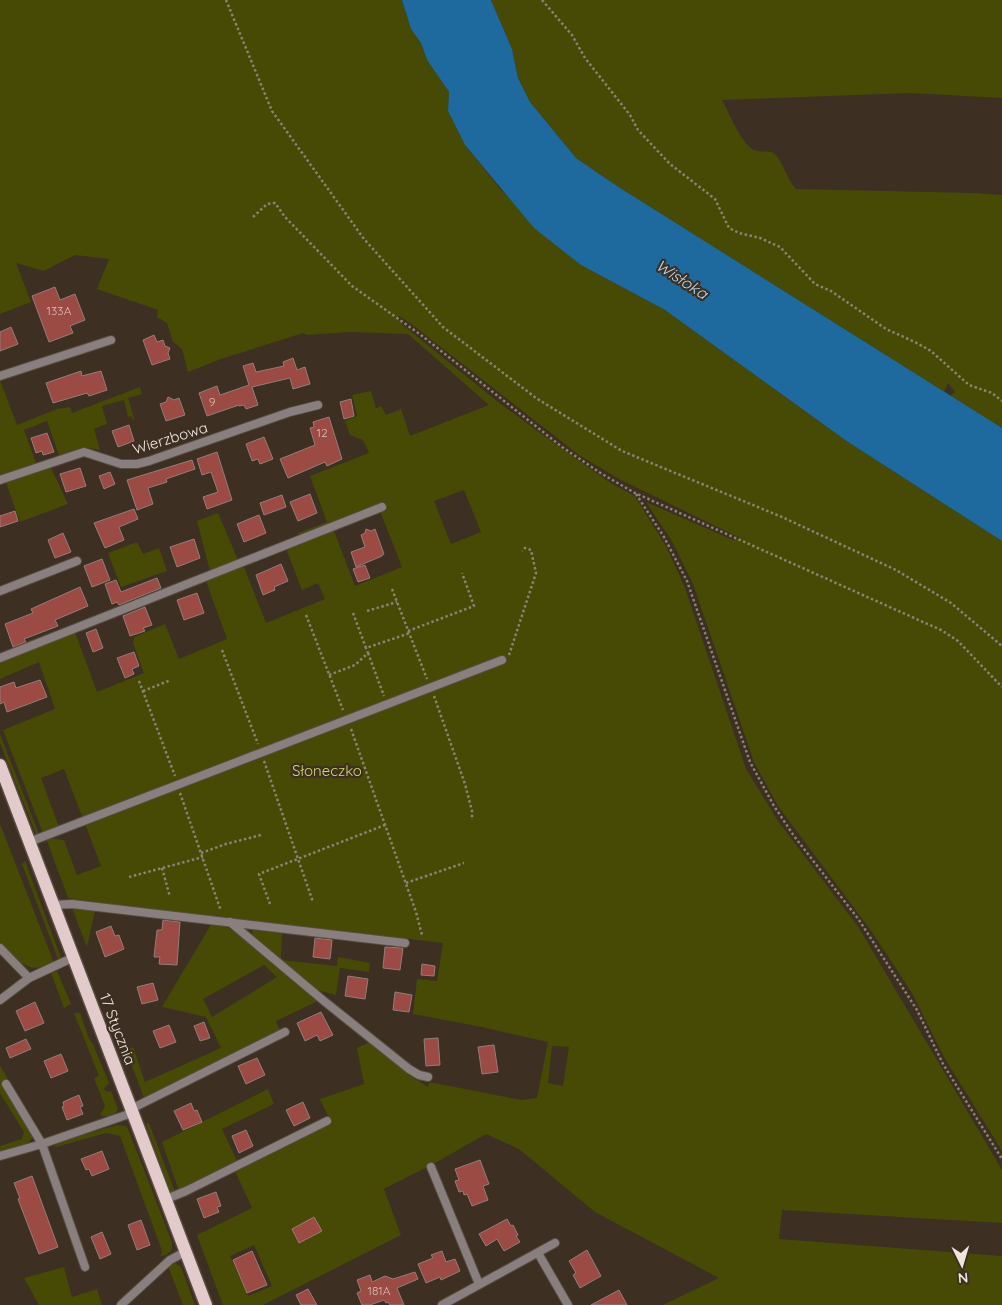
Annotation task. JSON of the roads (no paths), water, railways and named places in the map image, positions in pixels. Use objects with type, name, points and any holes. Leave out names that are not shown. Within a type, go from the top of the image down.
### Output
[{"type":"main road","name":"17 Stycznia","points":[[0,765],[164,1200],[206,1305]]},
{"type":"lane","points":[[0,376],[110,340]]},
{"type":"lane","name":"Wierzbowa","points":[[0,480],[84,452],[121,464],[143,462],[184,450],[290,412],[318,405]]},
{"type":"lane","points":[[0,658],[382,507]]},
{"type":"lane","points":[[0,591],[77,561]]},
{"type":"lane","points":[[29,842],[502,660]]},
{"type":"lane","points":[[53,905],[72,904],[404,943]]},
{"type":"lane","points":[[230,922],[409,1069],[428,1077]]},
{"type":"lane","points":[[0,948],[29,978]]},
{"type":"lane","points":[[0,1000],[29,978],[72,958]]},
{"type":"lane","points":[[0,1156],[42,1144],[131,1111],[285,1032]]},
{"type":"lane","points":[[6,1084],[42,1144],[85,1267]]},
{"type":"lane","points":[[164,1200],[327,1121]]},
{"type":"lane","points":[[431,1167],[479,1284]]},
{"type":"lane","points":[[442,1305],[555,1243]]},
{"type":"lane","points":[[120,1305],[170,1260],[185,1252]]},
{"type":"lane","points":[[538,1252],[568,1305]]},
{"type":"water","name":"Wisłoka","points":[[402,0],[491,0],[512,49],[518,78],[530,102],[576,158],[617,186],[1002,428],[1002,541],[848,442],[665,310],[581,265],[534,228],[465,145],[448,111],[449,92],[427,60],[421,43],[411,29]]},
{"type":"park label","name":"Słoneczko","points":[[327,770]]}]
